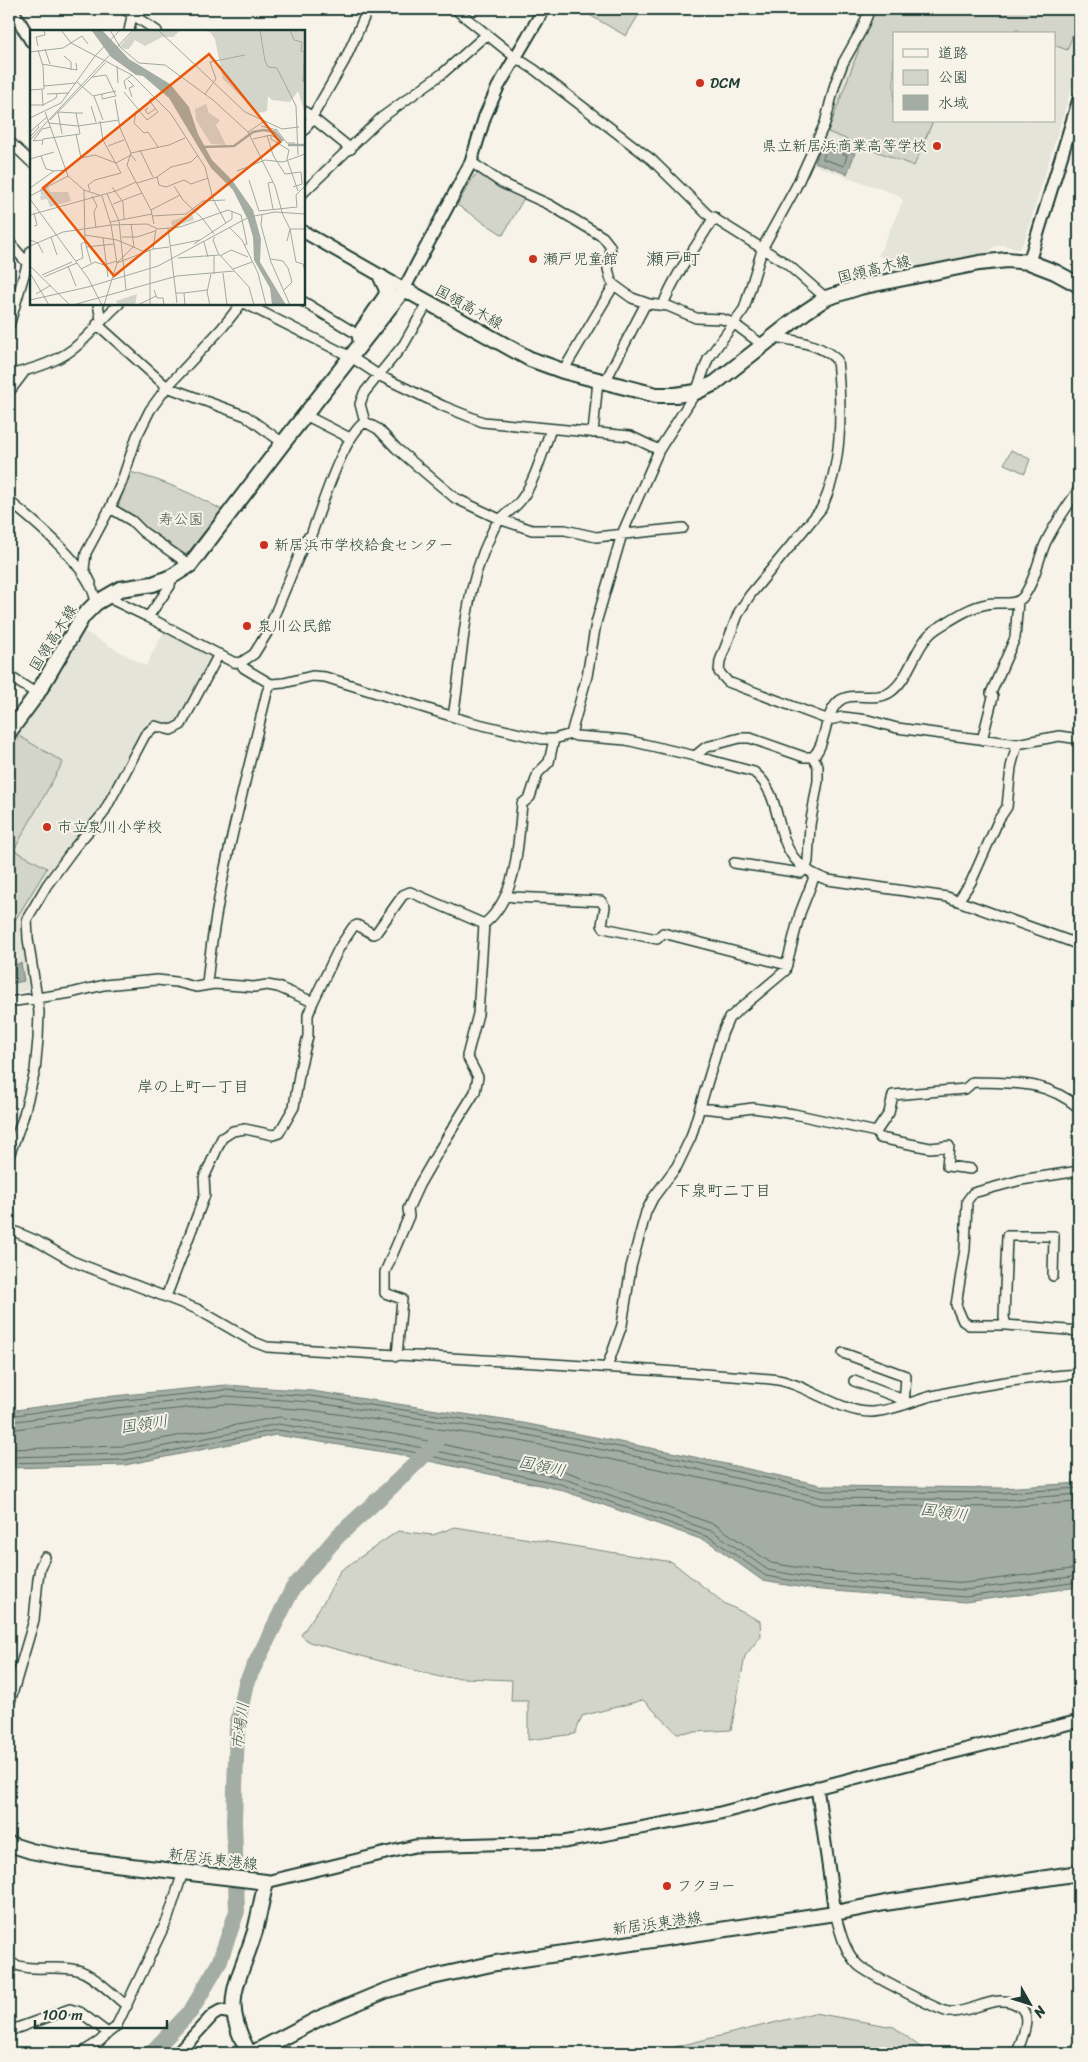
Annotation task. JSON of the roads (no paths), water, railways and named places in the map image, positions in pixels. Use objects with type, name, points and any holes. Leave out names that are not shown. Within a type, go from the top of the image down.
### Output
[{"type":"main road","name":"国領高木線","points":[[9,732],[37,694],[84,616],[96,603],[120,589],[153,584],[171,577],[190,565],[356,347],[404,289],[530,359],[563,371],[656,395],[675,395],[696,392],[715,383],[826,298],[860,287],[979,263],[1007,260],[1029,262],[1055,272],[1079,285]]},
{"type":"main road","points":[[356,347],[386,296],[388,290],[381,276]]},
{"type":"main road","name":"新居浜東港線","points":[[9,1844],[73,1858],[261,1881],[255,1932],[235,1987],[233,2013],[239,2034],[251,2053],[320,2018],[385,1991],[428,1978],[496,1963],[835,1913],[885,1903],[1079,1873]]},
{"type":"street","points":[[12,9],[30,39]]},
{"type":"street","points":[[124,9],[133,11],[156,30]]},
{"type":"street","points":[[305,129],[345,60],[368,9]]},
{"type":"street","points":[[455,9],[515,57],[535,70],[652,160],[684,193],[714,217],[787,264],[826,298]]},
{"type":"street","points":[[305,233],[404,289],[472,162],[484,116],[498,87],[544,9]]},
{"type":"street","points":[[571,734],[587,676],[596,623],[622,534],[659,450],[696,392],[708,359],[744,309],[763,248],[796,187],[825,123],[835,84],[843,63],[870,9]]},
{"type":"street","points":[[129,30],[133,11]]},
{"type":"street","points":[[305,191],[382,118],[443,74],[487,34]]},
{"type":"street","points":[[1029,262],[1079,99]]},
{"type":"street","points":[[305,112],[351,149]]},
{"type":"street","points":[[9,141],[30,161]]},
{"type":"street","points":[[472,162],[502,183],[550,204],[603,236],[610,246],[611,254],[608,269],[614,285],[632,298],[646,303],[663,305],[696,318],[722,319],[733,323],[764,346]]},
{"type":"street","points":[[663,305],[675,279],[691,257],[714,217]]},
{"type":"street","points":[[9,242],[28,263]]},
{"type":"street","points":[[9,326],[30,254]]},
{"type":"street","points":[[563,371],[614,285]]},
{"type":"street","points":[[428,302],[404,344],[380,376],[364,393],[360,404],[365,422],[378,429],[396,448],[455,498],[499,519],[532,530],[565,530],[596,537],[683,528]]},
{"type":"street","points":[[305,303],[356,347],[380,376],[443,406],[483,422],[630,436],[659,450]]},
{"type":"street","points":[[593,433],[602,381],[646,303]]},
{"type":"street","points":[[98,305],[99,322],[167,387],[246,416],[283,443]]},
{"type":"street","points":[[9,375],[59,358],[80,344],[99,322],[118,305]]},
{"type":"street","points":[[90,584],[84,569],[86,553],[121,484],[137,436],[150,410],[167,387],[222,328],[240,305]]},
{"type":"street","points":[[249,305],[356,347]]},
{"type":"street","points":[[775,337],[814,346],[828,352],[837,360],[840,440],[828,495],[821,510],[750,595],[739,612],[720,661],[719,672],[728,682],[829,720],[843,717],[868,720],[896,728],[1017,744],[1059,736],[1079,739]]},
{"type":"street","points":[[9,392],[25,371]]},
{"type":"street","points":[[305,414],[350,438]]},
{"type":"street","points":[[109,594],[114,601],[233,662],[240,663],[254,654],[267,633],[306,540],[311,536],[332,478],[350,438],[357,427],[365,422]]},
{"type":"street","points":[[453,716],[459,683],[467,613],[480,566],[493,529],[499,519],[521,500],[538,467],[551,429]]},
{"type":"street","points":[[696,756],[706,747],[740,738],[750,738],[804,757],[813,757],[819,751],[829,720],[837,703],[847,697],[877,697],[889,692],[904,676],[923,642],[934,631],[960,615],[986,604],[1018,601],[1024,596],[1054,525],[1079,489]]},
{"type":"street","points":[[9,501],[40,526],[90,584],[95,592],[96,603]]},
{"type":"street","points":[[110,508],[132,521],[143,532],[190,565]]},
{"type":"street","points":[[148,617],[170,586],[171,577]]},
{"type":"street","points":[[982,740],[993,697],[991,693],[1015,638],[1018,601]]},
{"type":"street","points":[[9,1156],[23,1118],[35,1071],[39,1012],[28,939],[27,919],[75,847],[103,814],[145,735],[155,726],[171,730],[181,725],[219,654]]},
{"type":"street","points":[[240,663],[244,668],[271,684],[284,683],[312,676],[325,676],[453,716],[542,739],[554,739],[571,734],[626,740],[754,772],[761,778],[770,795],[787,847],[795,860],[815,875],[828,880],[947,896],[1079,946]]},
{"type":"street","points":[[9,676],[37,694]]},
{"type":"street","points":[[207,984],[211,940],[232,835],[267,692],[271,684]]},
{"type":"street","points":[[484,924],[493,918],[506,895],[516,861],[522,804],[530,797],[538,773],[549,762],[554,739]]},
{"type":"street","points":[[958,901],[971,882],[999,819],[1007,807],[1011,767],[1017,744]]},
{"type":"street","points":[[734,863],[801,873],[806,868],[810,825],[818,781],[818,766],[813,757]]},
{"type":"street","points":[[607,1367],[622,1325],[631,1267],[646,1212],[653,1198],[677,1166],[691,1138],[722,1034],[729,1018],[781,976],[786,965],[800,913],[815,875]]},
{"type":"street","points":[[166,1297],[205,1195],[204,1178],[222,1138],[233,1130],[245,1129],[273,1135],[279,1133],[294,1107],[308,1036],[308,1015],[339,948],[353,927],[357,926],[373,934],[403,895],[410,892],[484,924]]},
{"type":"street","points":[[506,895],[514,898],[601,901],[605,907],[602,926],[604,928],[657,939],[663,933],[786,965]]},
{"type":"street","points":[[396,1356],[402,1299],[385,1293],[385,1272],[409,1216],[408,1209],[419,1185],[475,1092],[478,1077],[467,1056],[478,1014],[484,924]]},
{"type":"street","points":[[9,1002],[71,993],[132,981],[166,981],[196,987],[207,984],[254,987],[267,985],[278,987],[313,1002]]},
{"type":"street","points":[[876,1132],[889,1113],[893,1095],[965,1089],[973,1082],[1026,1083],[1062,1096],[1079,1108]]},
{"type":"street","points":[[700,1108],[730,1112],[753,1108],[794,1114],[876,1132],[880,1138],[930,1148],[949,1146],[947,1166],[971,1169]]},
{"type":"street","points":[[1079,1171],[1012,1182],[973,1193],[967,1200],[965,1249],[956,1305],[963,1321],[969,1324],[1079,1331]]},
{"type":"street","points":[[9,1229],[37,1241],[72,1262],[197,1309],[254,1342],[267,1347],[607,1367],[775,1380],[803,1388],[861,1411],[885,1411],[904,1402],[931,1396],[1024,1380],[1079,1374]]},
{"type":"street","points":[[1006,1325],[1004,1317],[1007,1236],[1054,1236],[1053,1276]]},
{"type":"street","points":[[843,1353],[906,1376],[904,1402]]},
{"type":"street","points":[[854,1381],[904,1402]]},
{"type":"street","points":[[9,1705],[34,1620],[38,1579],[45,1557]]},
{"type":"street","points":[[261,1881],[415,1846],[564,1842],[716,1814],[1079,1721]]},
{"type":"street","points":[[817,1787],[835,1913],[843,1943],[858,1966],[935,2008],[950,2012],[1004,2000],[1020,2007],[1026,2018],[1023,2036],[1017,2053]]},
{"type":"street","points":[[81,2053],[100,2041],[116,2027],[168,1918],[186,1873]]},
{"type":"street","points":[[9,1962],[27,1968],[77,1970],[86,1974],[127,2006]]},
{"type":"street","points":[[9,2031],[70,2009],[80,2012],[108,2034]]},
{"type":"street","points":[[178,2053],[213,2015],[220,2011],[233,2013]]},
{"type":"water","points":[[823,140],[855,153],[847,174],[815,162]]},
{"type":"water","points":[[21,963],[24,981],[9,984],[9,966]]},
{"type":"water","name":"国領川","points":[[226,1385],[312,1391],[523,1423],[676,1453],[825,1486],[1003,1488],[1079,1483],[1079,1587],[965,1602],[810,1589],[763,1581],[709,1542],[558,1489],[397,1454],[276,1435],[125,1465],[9,1468],[9,1411],[114,1396]]},
{"type":"waterway","name":"市場川","points":[[151,2053],[191,2011],[219,1963],[237,1911],[234,1821],[237,1727],[246,1683],[293,1588],[338,1536],[436,1444]]},
{"type":"place","name":"DCM","points":[[700,83]]},
{"type":"place","name":"県立新居浜商業高等学校","points":[[937,146]]},
{"type":"place","name":"瀬戸児童館","points":[[533,259]]},
{"type":"place","name":"新居浜市学校給食センター","points":[[264,545]]},
{"type":"place","name":"泉川公民館","points":[[247,626]]},
{"type":"place","name":"市立泉川小学校","points":[[47,827]]},
{"type":"place","name":"フクヨー","points":[[667,1886]]},
{"type":"district","name":"瀬戸町","points":[[673,259]]},
{"type":"district","name":"岸の上町一丁目","points":[[193,1086]]},
{"type":"district","name":"下泉町二丁目","points":[[723,1190]]},
{"type":"park label","name":"寿公園","points":[[181,519]]}]
